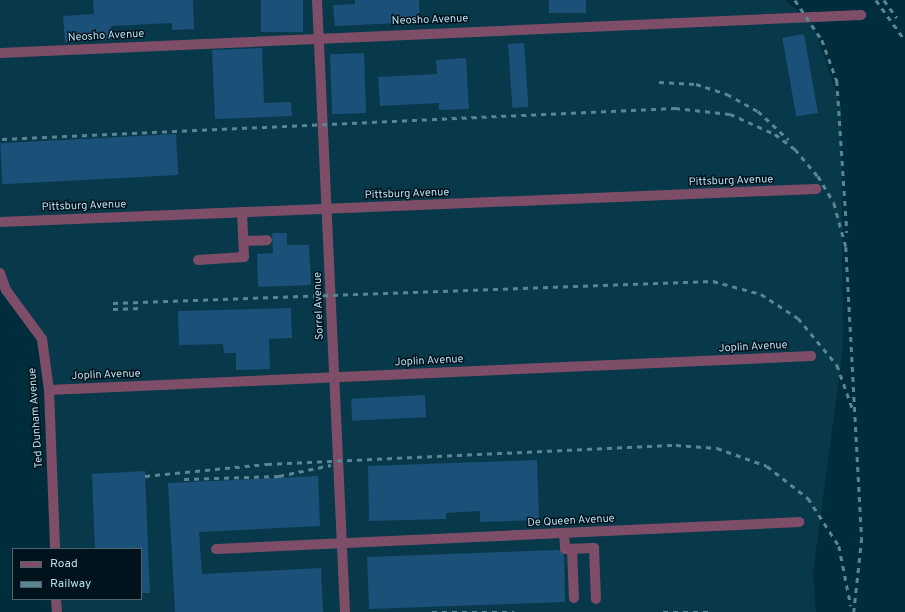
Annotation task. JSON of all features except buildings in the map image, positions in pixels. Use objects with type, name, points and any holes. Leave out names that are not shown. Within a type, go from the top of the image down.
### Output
[{"type":"street","name":"Sorrel Avenue","points":[[317,0],[328,209],[333,377],[343,544],[345,612]]},
{"type":"street","name":"Neosho Avenue","points":[[0,53],[319,37],[861,15]]},
{"type":"street","name":"Pittsburg Avenue","points":[[0,222],[816,189]]},
{"type":"street","points":[[198,260],[244,257],[242,212]]},
{"type":"street","points":[[244,240],[266,240]]},
{"type":"street","name":"Ted Dunham Avenue","points":[[0,274],[6,290],[42,339],[49,390],[54,548]]},
{"type":"street","name":"Joplin Avenue","points":[[49,390],[811,356]]},
{"type":"street","name":"De Queen Avenue","points":[[216,549],[799,522]]},
{"type":"street","points":[[564,533],[565,549],[594,548],[596,599]]},
{"type":"street","points":[[572,549],[574,598]]},
{"type":"street","points":[[56,600],[57,612]]},
{"type":"shaded area","points":[[0,0],[785,0],[813,24],[841,106],[843,349],[813,572],[816,612],[57,612],[56,600],[142,600],[142,548],[55,548],[42,339],[0,273]]},
{"type":"railway","points":[[795,0],[822,40],[837,81],[847,233]]},
{"type":"railway","points":[[876,0],[905,40]]},
{"type":"railway","points":[[884,0],[897,18]]},
{"type":"railway","points":[[659,82],[696,84],[727,94],[758,111],[789,140]]},
{"type":"railway","points":[[2,139],[675,108],[730,114],[775,134],[795,149],[818,176],[834,203],[846,247],[862,538],[854,612]]},
{"type":"railway","points":[[113,303],[713,281],[761,294],[798,318],[837,365],[853,410]]},
{"type":"railway","points":[[113,309],[141,308]]},
{"type":"railway","points":[[145,476],[267,464],[676,445],[717,448],[767,466],[808,498],[839,546],[851,606]]},
{"type":"railway","points":[[184,479],[279,476],[331,465]]},
{"type":"railway","points":[[432,612],[514,612]]},
{"type":"railway","points":[[663,612],[709,612]]}]
